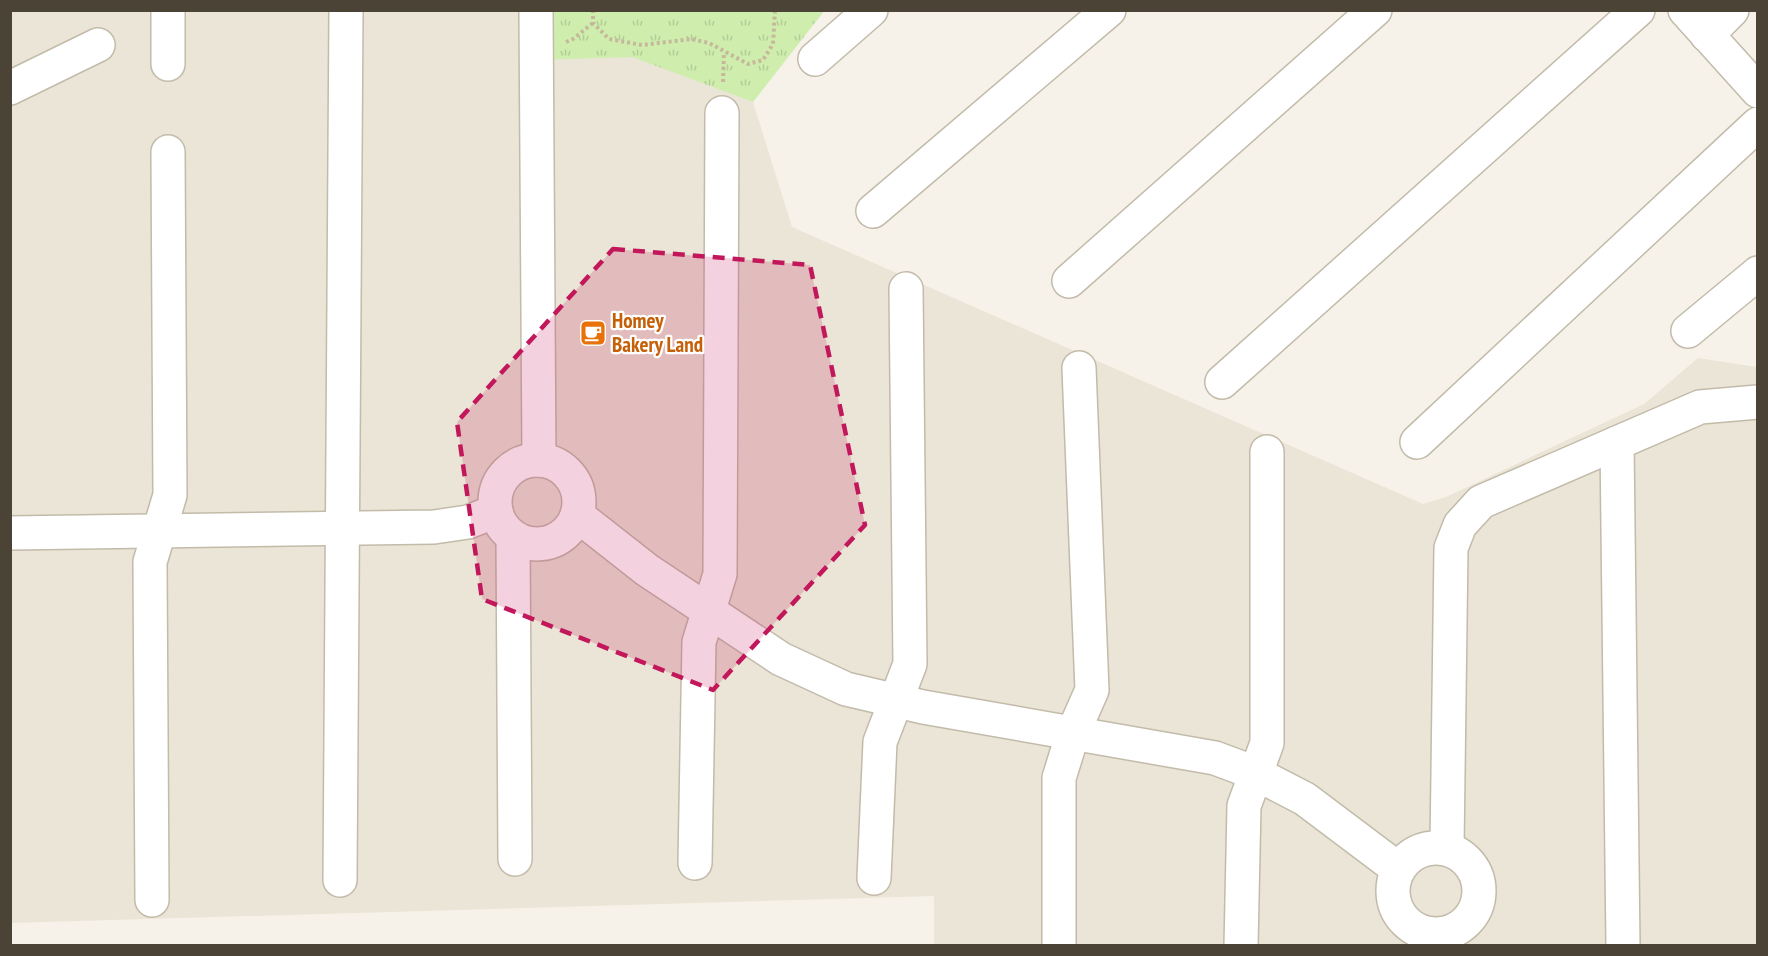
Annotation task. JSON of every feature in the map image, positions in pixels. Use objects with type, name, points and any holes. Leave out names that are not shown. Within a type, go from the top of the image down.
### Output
[{"type":"street","points":[[168,10],[168,64]]},
{"type":"street","points":[[340,880],[346,10]]},
{"type":"street","points":[[536,10],[539,460]]},
{"type":"street","points":[[815,58],[871,10]]},
{"type":"street","points":[[873,211],[1109,10]]},
{"type":"street","points":[[1069,281],[1375,10]]},
{"type":"street","points":[[1222,382],[1638,10]]},
{"type":"street","points":[[1685,10],[1758,91]]},
{"type":"street","points":[[1707,35],[1732,10]]},
{"type":"street","points":[[10,88],[98,45]]},
{"type":"street","points":[[695,863],[699,642],[720,574],[722,112]]},
{"type":"street","points":[[1417,442],[1758,124]]},
{"type":"street","points":[[152,900],[150,562],[170,495],[168,152]]},
{"type":"street","points":[[1688,331],[1758,273]]},
{"type":"street","points":[[874,878],[880,742],[910,664],[906,289]]},
{"type":"street","points":[[1059,945],[1059,778],[1073,734],[1092,690],[1079,368]]},
{"type":"street","points":[[1447,848],[1451,548],[1460,525],[1481,502],[1700,408],[1758,402]]},
{"type":"street","points":[[1617,443],[1623,945]]},
{"type":"street","points":[[1241,945],[1244,806],[1268,743],[1267,452]]},
{"type":"street","points":[[10,533],[434,527],[468,522],[505,524],[521,542],[535,545],[548,543],[566,533],[577,515],[579,502],[577,488],[560,466],[539,460],[519,464],[507,472],[499,484],[495,497],[505,524],[515,859]]},
{"type":"street","points":[[577,515],[647,570],[781,659],[846,689],[1073,734],[1215,758],[1255,773],[1305,799],[1398,869]]},
{"type":"street","points":[[1432,847],[1447,848],[1460,855],[1471,865],[1478,878],[1479,893],[1476,907],[1468,920],[1443,940],[1416,930],[1404,922],[1396,910],[1392,896],[1393,883],[1398,869],[1407,858],[1419,850],[1432,847]]},
{"type":"path","points":[[593,10],[592,23],[609,39],[642,45],[691,39],[710,43],[748,64],[763,60],[773,44],[776,10]]},
{"type":"highlighted area","points":[[613,249],[810,265],[865,525],[713,690],[482,599],[457,422]]},
{"type":"shaded area","points":[[10,11],[824,11],[753,102],[792,227],[1423,504],[1446,497],[1644,404],[1698,358],[1757,367],[1757,945],[934,945],[934,896],[11,923]]},
{"type":"green space","points":[[536,11],[824,11],[753,102],[632,57],[537,60]]},
{"type":"place","name":"Homey Bakery Land","points":[[593,333]]}]
